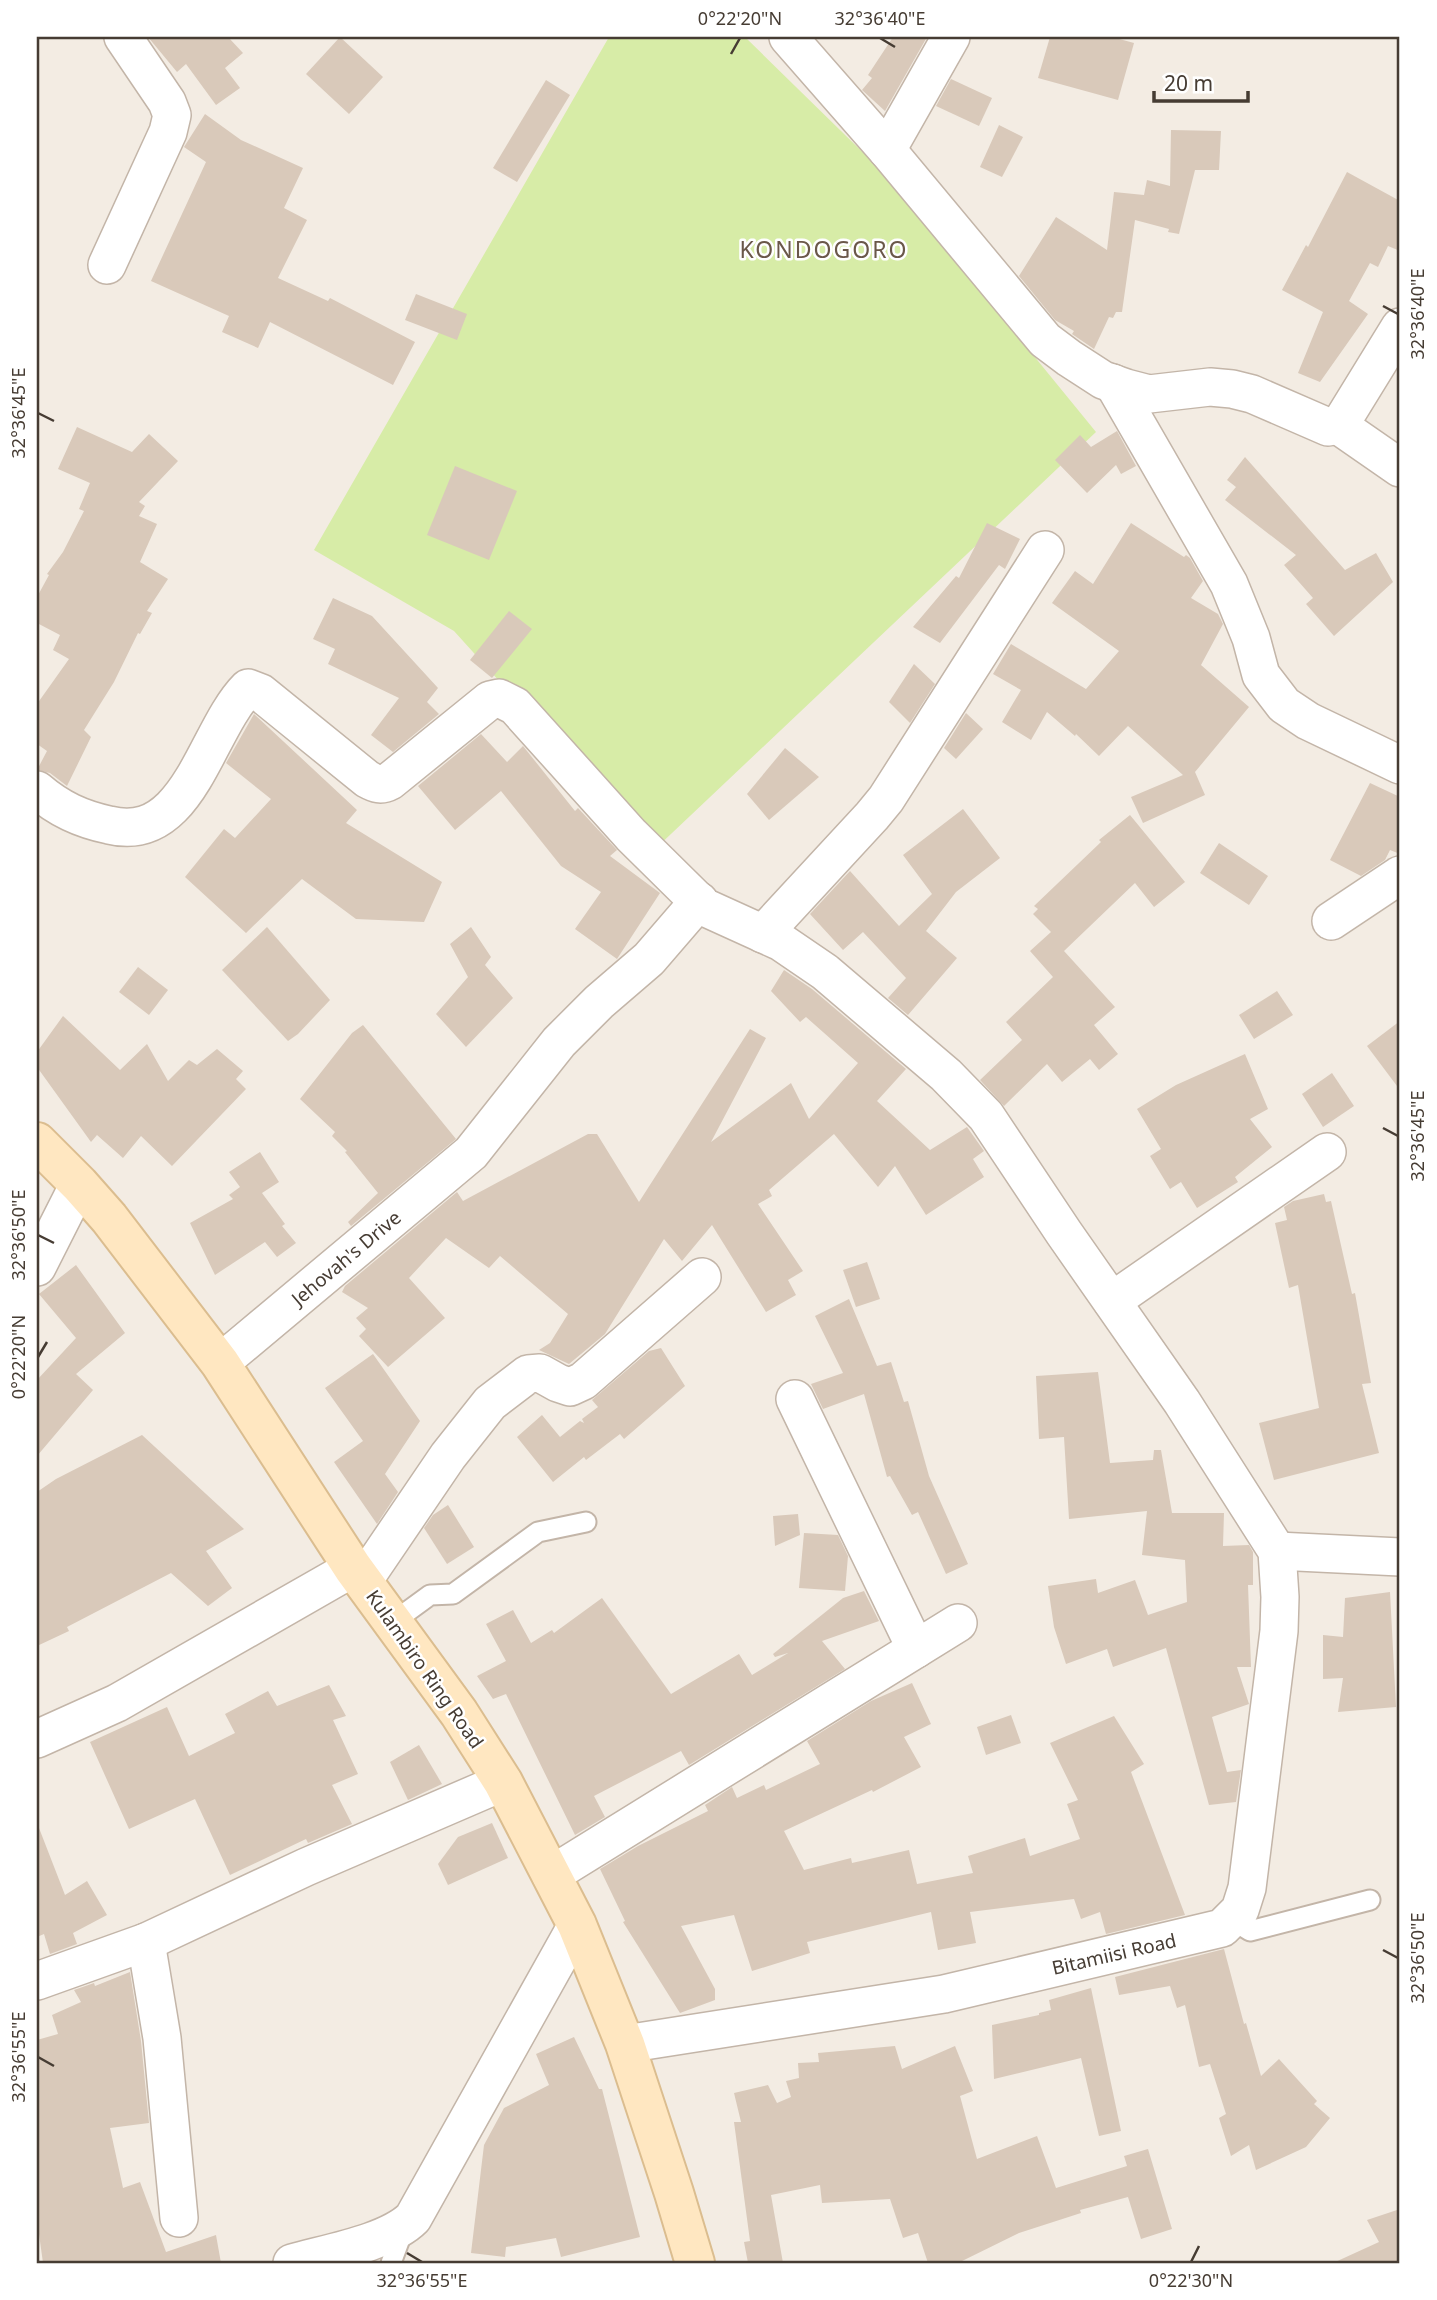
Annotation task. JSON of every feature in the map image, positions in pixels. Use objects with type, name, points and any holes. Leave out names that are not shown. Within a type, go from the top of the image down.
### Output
[{"type":"street","points":[[107,265],[168,132],[172,115],[167,102],[123,37]]},
{"type":"street","points":[[788,37],[887,150],[1045,340],[1080,365],[1113,383],[1149,394],[1210,387],[1252,394],[1328,427],[1338,425],[1400,468]]},
{"type":"street","points":[[887,150],[951,37]]},
{"type":"street","points":[[1338,425],[1400,327]]},
{"type":"street","points":[[1113,383],[1229,584],[1251,638],[1261,675],[1284,705],[1308,721],[1400,765]]},
{"type":"street","points":[[763,934],[886,799],[1045,550]]},
{"type":"street","points":[[37,790],[66,811],[87,820],[122,829],[146,826],[170,810],[202,763],[236,699],[247,688],[261,693],[367,779],[376,784],[385,784],[490,700],[499,698],[515,706],[528,719],[631,835],[711,912],[781,942],[825,972],[946,1075],[986,1116],[1182,1402],[1277,1551],[1279,1631],[1249,1874],[1240,1910],[1232,1920]]},
{"type":"street","points":[[1332,921],[1400,876]]},
{"type":"street","name":"Jehovah's Drive","points":[[220,1363],[471,1153],[559,1042],[599,1002],[649,959],[699,901]]},
{"type":"street","name":"Kulambiro Ring Road","points":[[37,1142],[109,1218],[220,1363],[358,1575],[459,1713],[503,1782],[577,1925],[625,2043],[695,2263]]},
{"type":"street","points":[[1112,1301],[1327,1152]]},
{"type":"street","points":[[37,1267],[79,1184]]},
{"type":"street","points":[[37,1739],[117,1703],[358,1575],[490,1403],[528,1374],[540,1373],[570,1387],[583,1381],[702,1277]]},
{"type":"street","points":[[794,1399],[916,1649]]},
{"type":"street","points":[[1277,1551],[1400,1557]]},
{"type":"street","points":[[551,1875],[958,1623]]},
{"type":"street","points":[[37,1981],[146,1942],[306,1867],[503,1782]]},
{"type":"street","name":"Bitamiisi Road","points":[[625,2043],[944,1994],[1222,1928],[1232,1920]]},
{"type":"street","points":[[292,2263],[386,2236],[404,2227],[425,2200],[577,1925]]},
{"type":"street","points":[[146,1942],[162,2038],[179,2218]]},
{"type":"lane","points":[[393,1622],[430,1595],[453,1594],[538,1532],[586,1522]]},
{"type":"lane","points":[[1232,1920],[1250,1931],[1370,1900]]},
{"type":"lane","points":[[391,2263],[404,2227]]},
{"type":"green space","points":[[609,37],[745,37],[886,175],[1096,432],[653,851],[454,631],[314,550]]},
{"type":"building","points":[[148,37],[228,37],[243,53],[225,68],[240,88],[216,105],[186,64],[177,72]]},
{"type":"building","points":[[340,37],[383,77],[349,114],[306,74]]},
{"type":"building","points":[[893,37],[927,37],[885,111],[862,90],[872,78],[868,75]]},
{"type":"building","points":[[1050,37],[1112,37],[1134,43],[1118,100],[1038,78]]},
{"type":"building","points":[[951,79],[992,98],[979,126],[936,106]]},
{"type":"building","points":[[546,80],[570,95],[517,182],[493,168]]},
{"type":"building","points":[[205,114],[241,140],[303,168],[284,208],[307,220],[278,278],[328,301],[330,298],[415,342],[393,385],[270,322],[258,348],[222,332],[229,316],[151,281],[206,162],[184,147]]},
{"type":"building","points":[[999,125],[1023,137],[1002,177],[980,167]]},
{"type":"building","points":[[1171,130],[1221,131],[1219,170],[1195,170],[1179,234],[1135,220],[1122,312],[1116,312],[1113,318],[1109,317],[1094,349],[1072,334],[1074,331],[1055,320],[1019,276],[1056,217],[1107,250],[1114,192],[1144,195],[1147,180],[1170,186]]},
{"type":"building","points":[[1347,172],[1400,201],[1400,251],[1388,246],[1378,267],[1370,263],[1349,301],[1368,314],[1320,382],[1298,373],[1323,312],[1282,290]]},
{"type":"building","points":[[416,294],[467,314],[457,340],[405,320]]},
{"type":"building","points":[[77,427],[132,452],[149,434],[178,461],[139,502],[145,506],[139,516],[157,524],[140,562],[168,579],[147,611],[152,613],[140,634],[138,633],[114,682],[84,730],[91,737],[67,786],[50,773],[37,770],[47,751],[37,744],[37,704],[69,659],[53,650],[60,635],[37,623],[37,597],[49,575],[47,574],[63,552],[84,511],[79,509],[90,483],[58,469]]},
{"type":"building","points":[[1117,431],[1136,466],[1121,474],[1116,465],[1087,493],[1055,460],[1080,435],[1091,447]]},
{"type":"building","points":[[1245,457],[1345,570],[1376,553],[1393,582],[1334,636],[1306,604],[1313,598],[1284,565],[1296,555],[1225,500],[1236,487],[1227,480]]},
{"type":"building","points":[[455,466],[517,491],[489,560],[427,535]]},
{"type":"building","points":[[987,523],[1020,539],[1005,569],[999,565],[940,643],[913,627],[956,576],[959,578]]},
{"type":"building","points":[[1131,523],[1184,557],[1186,555],[1190,558],[1203,581],[1191,598],[1218,614],[1223,624],[1201,665],[1249,707],[1195,772],[1205,795],[1143,823],[1131,797],[1183,775],[1128,726],[1099,756],[1047,712],[1031,740],[1002,722],[1021,690],[993,674],[1011,644],[1086,689],[1119,651],[1052,603],[1075,571],[1093,584]]},
{"type":"building","points":[[333,598],[372,616],[438,688],[427,702],[439,714],[393,752],[371,735],[399,698],[328,664],[335,649],[313,639]]},
{"type":"building","points":[[509,611],[532,629],[492,678],[470,660]]},
{"type":"building","points":[[914,664],[935,684],[910,723],[889,702]]},
{"type":"building","points":[[966,713],[983,729],[956,759],[944,748]]},
{"type":"building","points":[[254,714],[357,810],[346,823],[442,882],[424,922],[356,919],[302,879],[246,933],[185,877],[224,829],[235,838],[271,799],[226,763]]},
{"type":"building","points":[[481,734],[507,762],[523,746],[575,811],[578,808],[617,850],[610,856],[660,893],[617,959],[575,929],[601,892],[561,866],[501,791],[455,830],[418,786]]},
{"type":"building","points":[[785,748],[819,777],[769,820],[747,794]]},
{"type":"building","points":[[1370,783],[1400,797],[1400,854],[1390,850],[1385,860],[1361,876],[1330,860]]},
{"type":"building","points":[[963,809],[1000,858],[956,892],[926,931],[957,958],[908,1015],[888,998],[906,978],[863,932],[843,950],[810,914],[850,871],[899,926],[932,894],[903,855]]},
{"type":"building","points":[[1130,815],[1185,882],[1154,907],[1135,883],[1064,951],[1115,1007],[1094,1025],[1118,1054],[1099,1070],[1090,1059],[1062,1082],[1047,1064],[1004,1106],[980,1080],[1022,1040],[1006,1022],[1053,977],[1030,951],[1051,932],[1033,914],[1038,909],[1034,906],[1101,842],[1099,840]]},
{"type":"building","points":[[1219,843],[1268,876],[1249,905],[1200,873]]},
{"type":"building","points":[[267,927],[330,1000],[288,1041],[222,970]]},
{"type":"building","points":[[471,927],[491,957],[485,965],[513,998],[466,1047],[436,1014],[468,977],[450,944]]},
{"type":"building","points":[[138,967],[168,990],[149,1015],[119,992]]},
{"type":"building","points":[[784,970],[812,989],[906,1069],[877,1101],[930,1150],[967,1127],[984,1151],[973,1159],[984,1177],[926,1215],[895,1166],[878,1187],[834,1134],[769,1190],[772,1196],[758,1204],[803,1271],[788,1280],[796,1295],[766,1312],[712,1225],[682,1261],[664,1239],[605,1334],[569,1364],[539,1350],[550,1343],[568,1314],[500,1256],[489,1268],[446,1238],[409,1278],[445,1318],[388,1367],[359,1336],[366,1329],[356,1318],[368,1308],[342,1292],[345,1286],[457,1192],[463,1201],[588,1134],[597,1134],[639,1202],[750,1029],[766,1038],[711,1142],[791,1083],[809,1119],[858,1063],[806,1017],[800,1022],[771,991]]},
{"type":"building","points":[[1277,991],[1293,1015],[1254,1039],[1239,1015]]},
{"type":"building","points":[[63,1016],[120,1070],[147,1044],[168,1081],[189,1060],[197,1065],[217,1049],[243,1071],[236,1079],[246,1089],[172,1166],[141,1136],[123,1158],[97,1135],[91,1142],[37,1067],[37,1052]]},
{"type":"building","points":[[1400,1021],[1400,1090],[1367,1046]]},
{"type":"building","points":[[363,1025],[456,1139],[351,1226],[348,1222],[378,1193],[345,1152],[347,1151],[332,1136],[335,1132],[300,1099],[352,1033]]},
{"type":"building","points":[[1245,1054],[1268,1109],[1250,1119],[1272,1147],[1235,1177],[1238,1182],[1197,1208],[1181,1182],[1170,1189],[1150,1156],[1161,1149],[1137,1109],[1176,1085]]},
{"type":"building","points":[[1332,1073],[1354,1106],[1323,1127],[1302,1094]]},
{"type":"building","points":[[260,1152],[279,1182],[262,1193],[296,1243],[277,1257],[265,1242],[215,1275],[190,1223],[233,1199],[229,1195],[240,1187],[229,1172]]},
{"type":"building","points":[[1324,1194],[1326,1202],[1331,1201],[1352,1294],[1355,1293],[1371,1383],[1362,1384],[1379,1453],[1274,1480],[1259,1423],[1319,1408],[1298,1285],[1289,1288],[1275,1223],[1287,1220],[1284,1207],[1293,1201]]},
{"type":"building","points":[[867,1262],[880,1299],[856,1307],[843,1270]]},
{"type":"building","points":[[76,1265],[125,1333],[76,1374],[93,1390],[37,1456],[37,1380],[76,1338],[39,1294]]},
{"type":"building","points":[[849,1299],[877,1366],[891,1362],[904,1402],[908,1401],[929,1476],[968,1564],[946,1574],[918,1512],[912,1515],[890,1476],[887,1477],[864,1394],[823,1409],[811,1384],[843,1373],[815,1316]]},
{"type":"building","points":[[661,1348],[685,1386],[624,1439],[620,1434],[586,1460],[584,1457],[553,1482],[517,1437],[542,1415],[560,1437],[580,1421],[584,1423],[582,1419],[598,1407],[592,1400],[649,1351]]},
{"type":"building","points":[[373,1354],[420,1421],[385,1474],[398,1492],[377,1524],[334,1462],[363,1441],[325,1388]]},
{"type":"building","points":[[1098,1372],[1110,1463],[1153,1460],[1154,1450],[1161,1450],[1172,1513],[1224,1513],[1223,1546],[1249,1545],[1253,1552],[1253,1585],[1248,1585],[1251,1667],[1237,1667],[1249,1704],[1212,1717],[1227,1772],[1241,1770],[1236,1802],[1209,1805],[1166,1648],[1113,1667],[1107,1649],[1066,1664],[1054,1627],[1048,1586],[1096,1579],[1098,1593],[1135,1580],[1148,1615],[1187,1602],[1185,1560],[1142,1555],[1147,1511],[1069,1519],[1064,1437],[1039,1439],[1036,1376]]},
{"type":"building","points":[[142,1435],[244,1529],[206,1551],[232,1588],[208,1606],[171,1573],[67,1627],[69,1631],[37,1646],[37,1492],[56,1479]]},
{"type":"building","points":[[448,1505],[474,1547],[447,1564],[424,1528],[433,1515]]},
{"type":"building","points":[[798,1514],[800,1535],[775,1546],[773,1516]]},
{"type":"building","points":[[804,1533],[838,1535],[848,1556],[845,1591],[799,1588]]},
{"type":"building","points":[[864,1591],[879,1621],[822,1641],[845,1669],[689,1765],[681,1751],[594,1796],[605,1817],[575,1835],[506,1694],[493,1699],[477,1676],[506,1661],[486,1624],[513,1610],[531,1643],[552,1630],[554,1633],[602,1598],[671,1694],[739,1654],[752,1675],[788,1653],[775,1657],[773,1654],[843,1598]]},
{"type":"building","points":[[1390,1592],[1396,1707],[1338,1712],[1343,1678],[1323,1679],[1323,1635],[1343,1637],[1345,1598]]},
{"type":"building","points":[[912,1683],[931,1724],[904,1737],[921,1767],[873,1792],[872,1790],[784,1831],[804,1870],[851,1858],[852,1863],[909,1850],[917,1884],[973,1873],[968,1856],[1025,1838],[1030,1856],[1080,1839],[1067,1804],[1078,1800],[1050,1743],[1114,1716],[1144,1764],[1131,1772],[1185,1915],[1106,1934],[1100,1912],[1081,1919],[1074,1899],[970,1912],[976,1943],[938,1950],[931,1912],[807,1942],[810,1953],[752,1971],[734,1915],[681,1926],[715,1989],[715,2000],[680,2013],[623,1922],[625,1921],[600,1869],[638,1846],[708,1811],[705,1805],[732,1787],[737,1798],[764,1785],[766,1790],[820,1764],[807,1741],[871,1701]]},
{"type":"building","points":[[329,1685],[346,1716],[333,1720],[358,1774],[332,1785],[352,1824],[308,1843],[306,1839],[230,1875],[195,1799],[129,1829],[90,1742],[167,1707],[189,1756],[235,1733],[225,1714],[268,1691],[277,1706]]},
{"type":"building","points":[[1011,1715],[1021,1743],[986,1755],[977,1727]]},
{"type":"building","points":[[419,1745],[442,1784],[408,1800],[390,1762]]},
{"type":"building","points":[[492,1823],[508,1858],[448,1885],[438,1864],[458,1837]]},
{"type":"building","points":[[37,1828],[65,1895],[87,1881],[107,1915],[73,1933],[77,1944],[50,1954],[44,1934],[37,1937]]},
{"type":"building","points":[[1224,1949],[1261,2076],[1279,2059],[1317,2101],[1314,2104],[1330,2118],[1306,2147],[1256,2170],[1249,2145],[1231,2156],[1219,2118],[1226,2114],[1210,2064],[1199,2067],[1185,2005],[1177,2008],[1170,1986],[1119,1995],[1115,1977]]},
{"type":"building","points":[[130,1972],[141,2041],[149,2123],[110,2128],[123,2188],[140,2182],[166,2252],[216,2235],[221,2263],[43,2263],[39,2234],[37,2235],[37,2040],[58,2034],[52,2015],[81,2002],[74,1990],[94,1983],[95,1986]]},
{"type":"building","points":[[1091,1988],[1121,2131],[1099,2136],[1081,2058],[994,2079],[992,2025],[1039,2015],[1051,2010],[1049,2000]]},
{"type":"building","points":[[574,2037],[599,2089],[602,2089],[640,2237],[561,2257],[556,2238],[506,2247],[505,2257],[471,2253],[484,2145],[504,2108],[549,2085],[536,2054]]},
{"type":"building","points":[[895,2046],[902,2069],[955,2046],[973,2091],[960,2096],[977,2159],[1037,2136],[1056,2188],[1127,2166],[1124,2156],[1148,2149],[1172,2229],[1141,2239],[1128,2197],[1080,2210],[1081,2213],[1019,2233],[958,2263],[928,2263],[918,2233],[903,2238],[890,2199],[822,2203],[820,2185],[771,2195],[783,2263],[748,2263],[744,2242],[750,2241],[734,2122],[741,2122],[734,2093],[768,2085],[777,2103],[791,2097],[786,2081],[799,2078],[798,2063],[819,2062],[818,2053]]},
{"type":"building","points":[[1400,2209],[1400,2263],[1333,2263],[1379,2242],[1367,2220]]},
{"type":"district","name":"KONDOGORO","points":[[824,249]]}]
